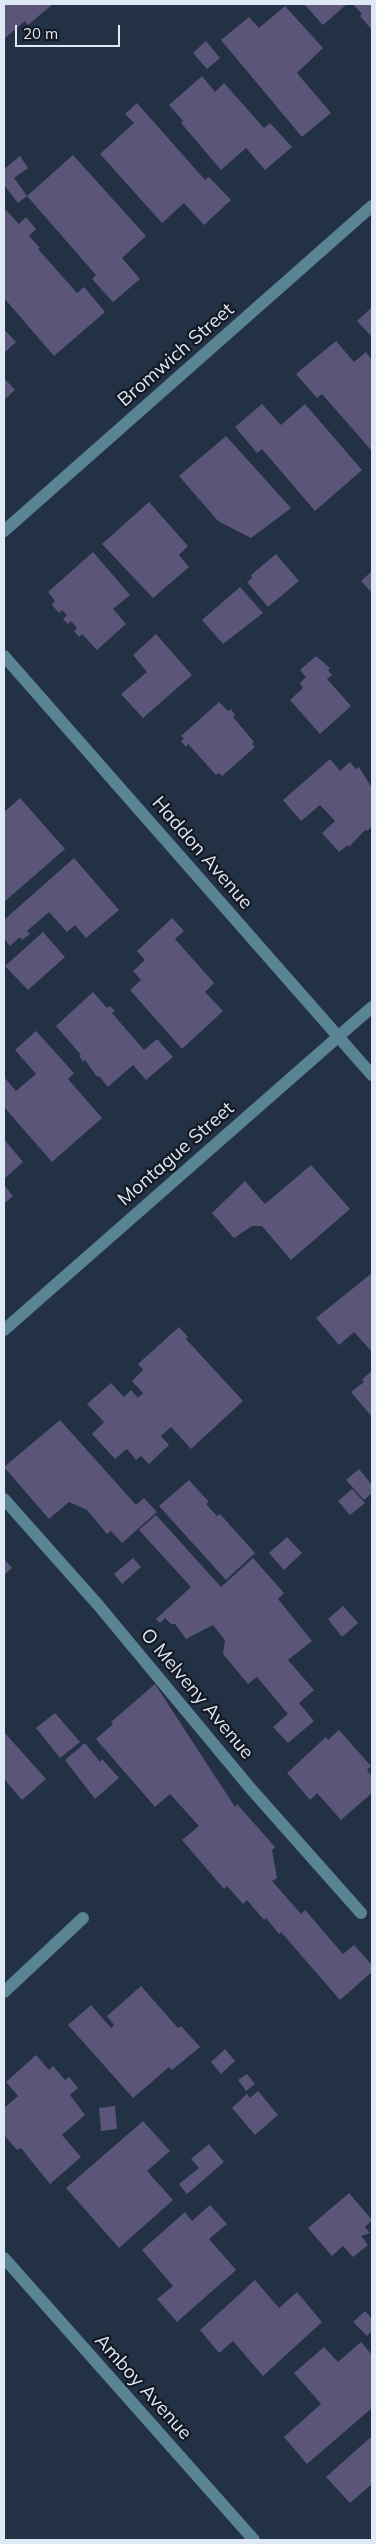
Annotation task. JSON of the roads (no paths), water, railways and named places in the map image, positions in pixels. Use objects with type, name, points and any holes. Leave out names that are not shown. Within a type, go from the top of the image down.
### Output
[{"type":"street","name":"Bromwich Street","points":[[4,531],[372,206]]},
{"type":"street","name":"Haddon Avenue","points":[[4,656],[372,1075]]},
{"type":"street","name":"Montague Street","points":[[4,1330],[372,1007]]},
{"type":"street","name":"O Melveny Avenue","points":[[4,1499],[99,1606],[251,1789],[361,1913]]},
{"type":"street","points":[[4,1992],[83,1918]]},
{"type":"street","name":"Amboy Avenue","points":[[4,2258],[254,2540]]}]
